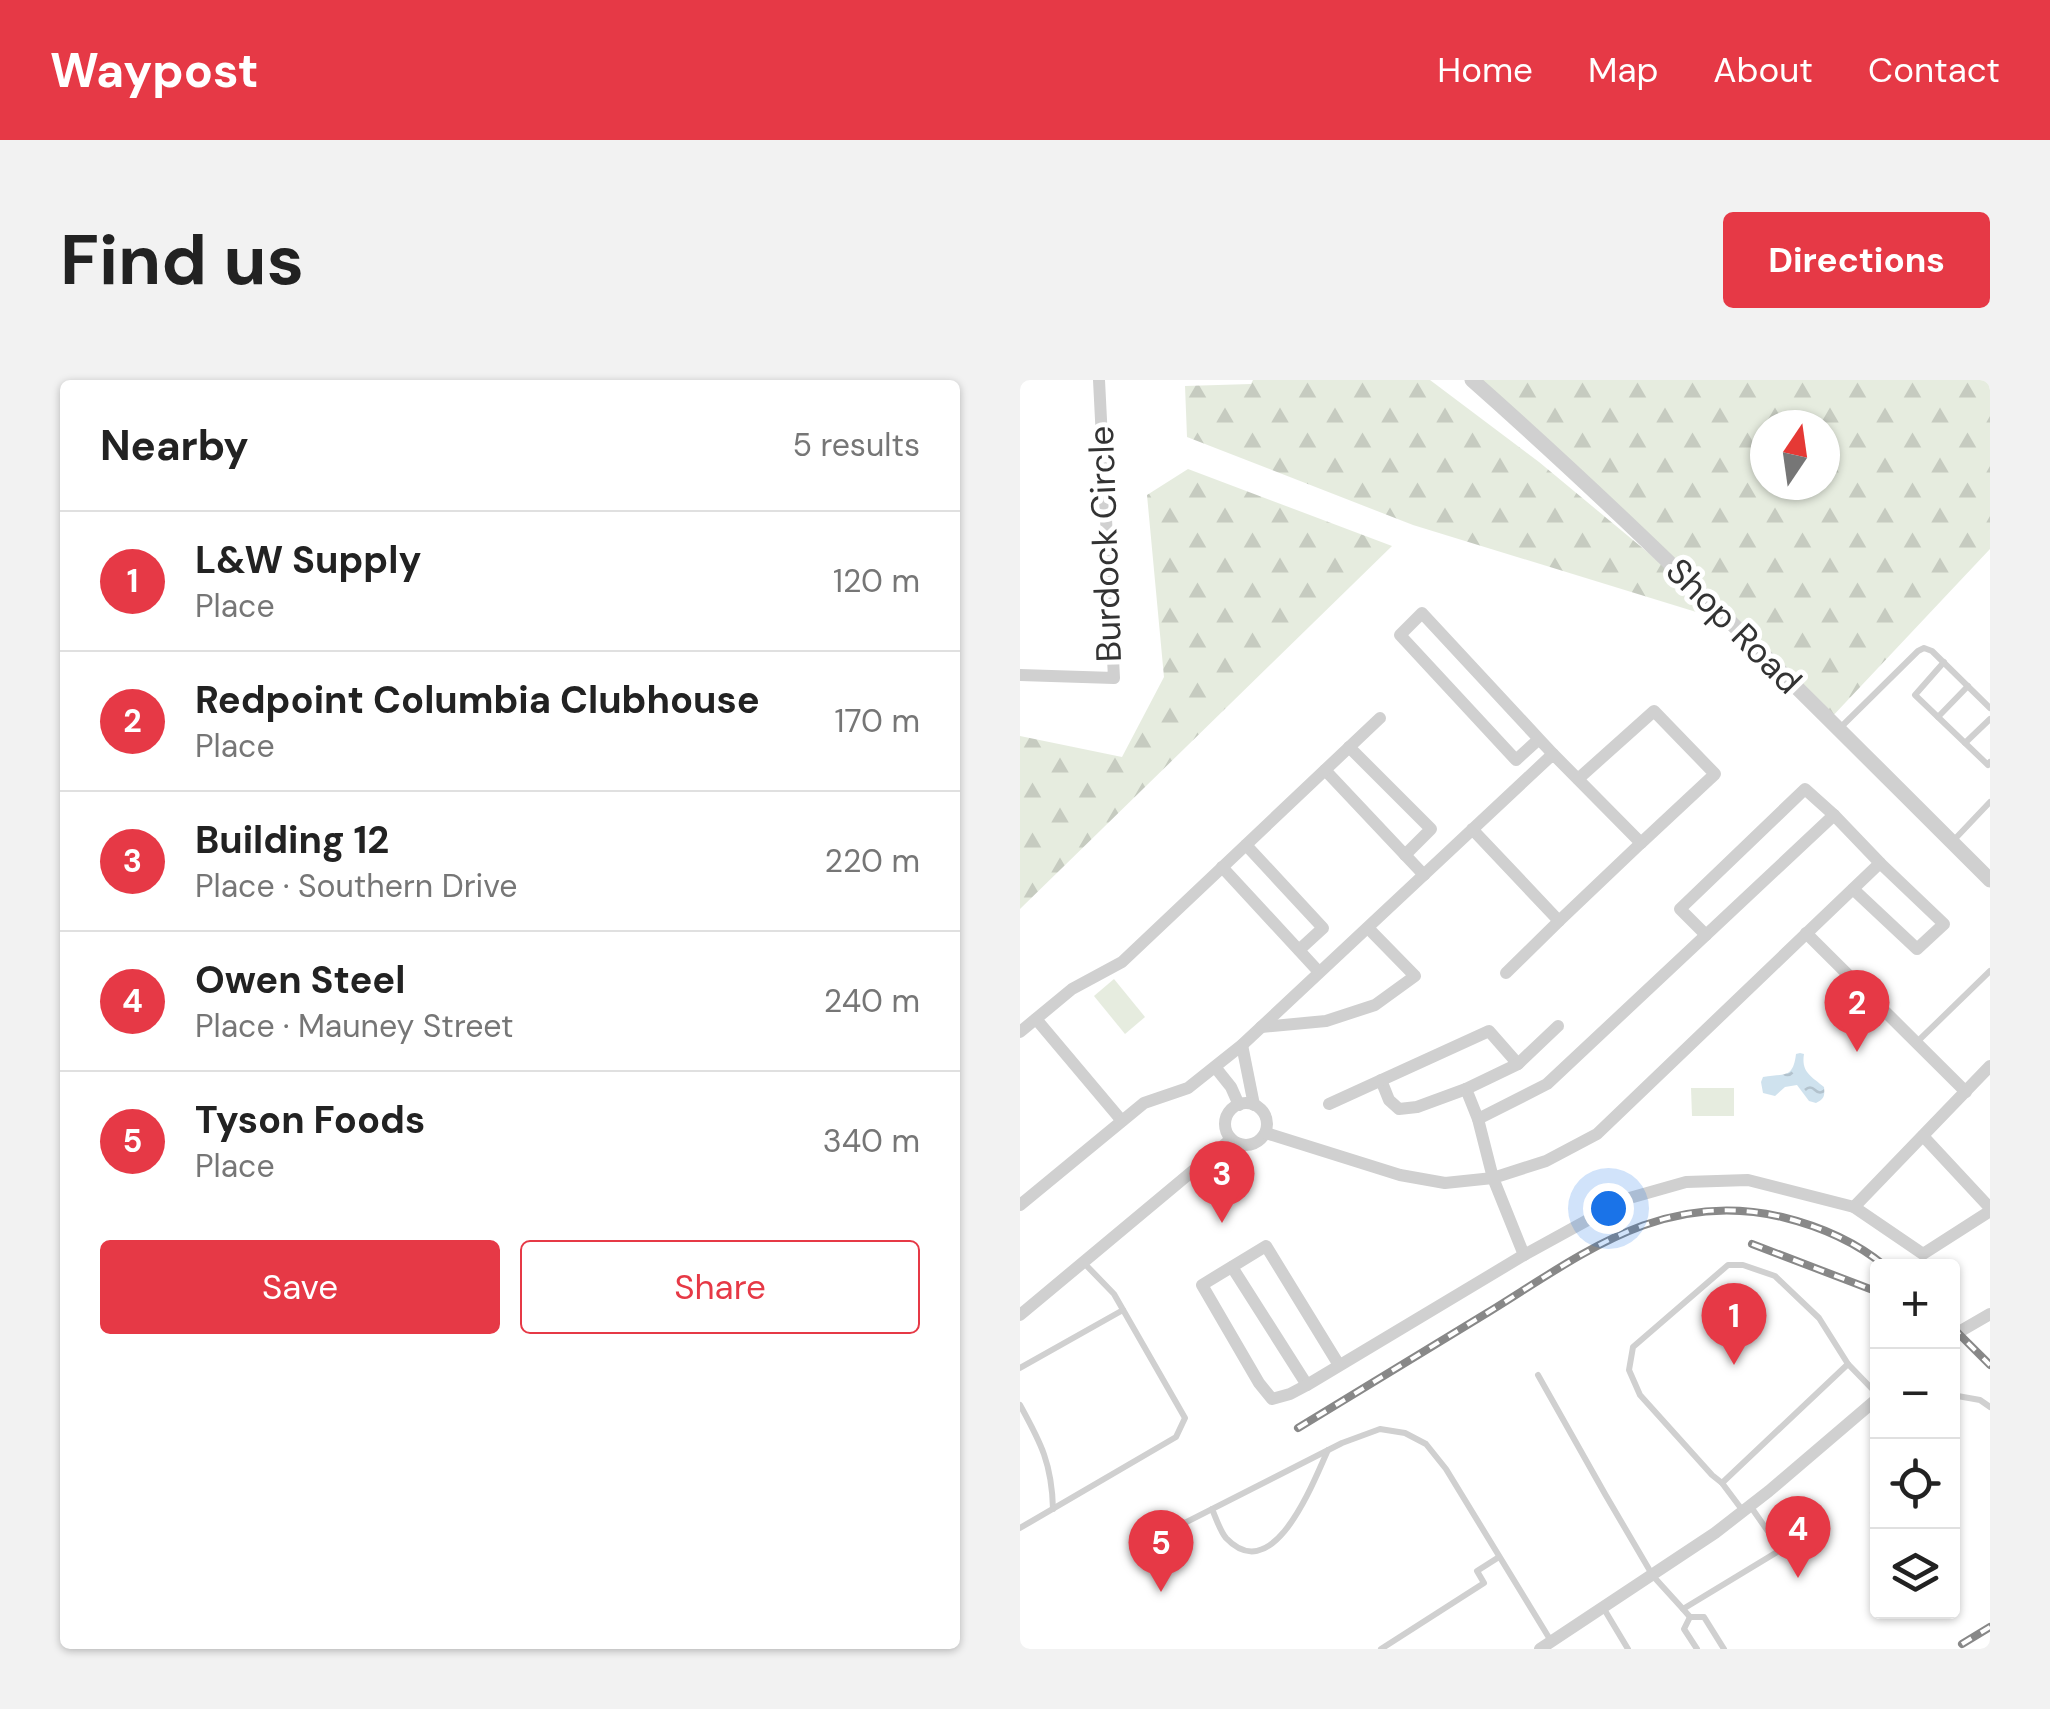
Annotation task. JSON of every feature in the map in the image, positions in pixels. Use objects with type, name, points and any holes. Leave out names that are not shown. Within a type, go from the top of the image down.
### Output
[{"type":"street","name":"Burdock Circle","points":[[1020,675],[1114,678],[1099,380]]},
{"type":"street","name":"Shop Road","points":[[1472,380],[1668,561],[1990,880]]},
{"type":"street","points":[[1540,739],[1516,760],[1400,634],[1422,613],[1641,843]]},
{"type":"street","points":[[1506,974],[1715,774],[1654,711],[1578,779]]},
{"type":"street","points":[[1020,1032],[1072,989],[1122,962],[1380,718]]},
{"type":"street","points":[[1350,747],[1431,829],[1405,855]]},
{"type":"street","points":[[1020,1205],[1144,1103],[1188,1088],[1242,1045],[1553,754]]},
{"type":"street","points":[[1324,770],[1424,874]]},
{"type":"street","points":[[1706,936],[1680,909],[1805,788],[1944,924],[1917,949],[1853,889]]},
{"type":"street","points":[[1478,1120],[1547,1084],[1834,815]]},
{"type":"street","points":[[1472,829],[1559,920]]},
{"type":"street","points":[[1246,845],[1323,928],[1299,950]]},
{"type":"street","points":[[1266,1132],[1400,1176],[1445,1182],[1493,1178],[1546,1161],[1597,1134],[1880,863]]},
{"type":"street","points":[[1222,867],[1319,972]]},
{"type":"street","points":[[1261,1027],[1326,1021],[1375,1005],[1415,976],[1368,928]]},
{"type":"street","points":[[1806,933],[1966,1092]]},
{"type":"street","points":[[1036,1019],[1122,1121]]},
{"type":"street","points":[[1380,1080],[1389,1100],[1400,1108],[1417,1107],[1518,1064],[1558,1026]]},
{"type":"street","points":[[1329,1104],[1489,1031],[1518,1064]]},
{"type":"street","points":[[1242,1045],[1254,1104],[1267,1119],[1262,1138],[1243,1145],[1231,1139],[1226,1119],[1239,1106],[1254,1104]]},
{"type":"street","points":[[1854,1207],[1990,1066]]},
{"type":"street","points":[[1215,1067],[1231,1087],[1239,1106]]},
{"type":"street","points":[[1466,1088],[1493,1178],[1524,1255]]},
{"type":"street","points":[[1339,1365],[1266,1246],[1202,1285],[1272,1400],[1307,1385],[1524,1255],[1626,1199],[1686,1182],[1748,1180],[1854,1207],[1923,1254],[1990,1209],[1923,1136]]},
{"type":"street","points":[[1020,1315],[1231,1139]]},
{"type":"street","points":[[1232,1267],[1307,1385]]},
{"type":"street","points":[[1960,1331],[1990,1314]]},
{"type":"street","points":[[1546,1646],[1653,1576],[1746,1508],[1870,1405]]},
{"type":"lane","points":[[1838,729],[1924,648],[1932,651],[1990,708]]},
{"type":"lane","points":[[1944,662],[1914,695],[1988,765],[1990,762]]},
{"type":"lane","points":[[1938,718],[1968,686]]},
{"type":"lane","points":[[1964,743],[1990,719]]},
{"type":"lane","points":[[1952,842],[1990,802]]},
{"type":"lane","points":[[1916,1043],[1990,970]]},
{"type":"lane","points":[[1020,1528],[1176,1438],[1186,1418],[1114,1294],[1084,1262]]},
{"type":"lane","points":[[1781,1550],[1640,1395],[1629,1370],[1634,1347],[1728,1265],[1744,1264],[1776,1276],[1819,1318],[1870,1392]]},
{"type":"lane","points":[[1020,1368],[1123,1310]]},
{"type":"lane","points":[[1722,1483],[1848,1364]]},
{"type":"lane","points":[[1538,1374],[1653,1576],[1690,1617],[1704,1617],[1724,1649]]},
{"type":"lane","points":[[1960,1396],[1980,1400],[1990,1407]]},
{"type":"lane","points":[[1020,1404],[1046,1452],[1053,1508]]},
{"type":"lane","points":[[1157,1538],[1328,1449],[1380,1429],[1404,1433],[1426,1444],[1446,1469],[1499,1556],[1546,1646]]},
{"type":"lane","points":[[1212,1509],[1225,1537],[1244,1550],[1260,1550],[1282,1538],[1328,1449]]},
{"type":"lane","points":[[1683,1609],[1807,1534]]},
{"type":"lane","points":[[1381,1649],[1484,1583],[1477,1571],[1499,1556]]},
{"type":"lane","points":[[1604,1608],[1628,1649]]},
{"type":"lane","points":[[1690,1617],[1684,1628],[1697,1649]]},
{"type":"green space","points":[[1253,380],[1430,380],[1539,462],[1716,609],[1472,380],[1990,380],[1990,549],[1829,720],[1732,623],[1413,525],[1187,437],[1185,386],[1251,384]]},
{"type":"green space","points":[[1188,469],[1392,546],[1020,909],[1020,736],[1122,757],[1164,677],[1147,495]]},
{"type":"green space","points":[[1114,979],[1145,1017],[1125,1034],[1094,996]]},
{"type":"green space","points":[[1691,1088],[1734,1088],[1734,1116],[1692,1116]]},
{"type":"water","points":[[1796,1054],[1804,1054],[1808,1073],[1824,1087],[1822,1099],[1816,1103],[1809,1101],[1797,1085],[1785,1087],[1775,1096],[1763,1093],[1763,1077],[1790,1072]]},
{"type":"railway","points":[[1298,1428],[1591,1249],[1662,1220],[1699,1212],[1739,1211],[1782,1217],[1836,1236],[1876,1259]]},
{"type":"railway","points":[[1752,1244],[1870,1289]]},
{"type":"railway","points":[[1960,1335],[1990,1365]]},
{"type":"railway","points":[[1962,1644],[1990,1627]]},
{"type":"place","name":"Redpoint Columbia Clubhouse","points":[[1857,1052]]},
{"type":"place","name":"Building 12","points":[[1222,1223]]},
{"type":"place","name":"L&W Supply","points":[[1734,1365]]},
{"type":"place","name":"Owen Steel","points":[[1798,1578]]},
{"type":"place","name":"Tyson Foods","points":[[1161,1592]]}]
